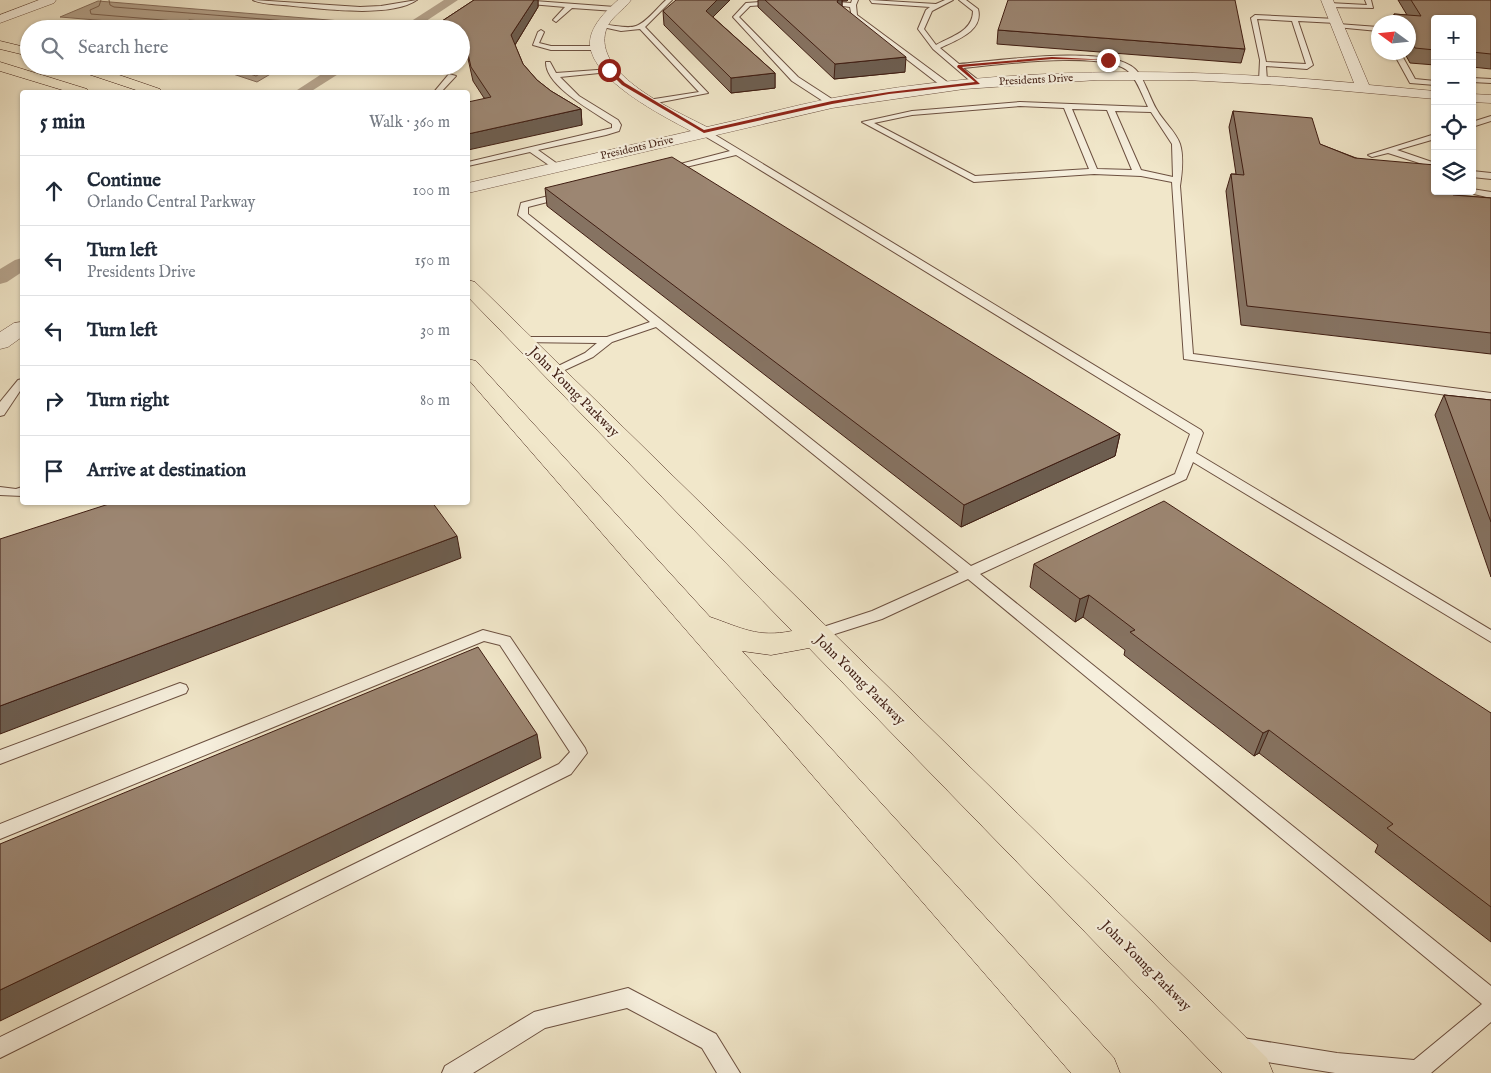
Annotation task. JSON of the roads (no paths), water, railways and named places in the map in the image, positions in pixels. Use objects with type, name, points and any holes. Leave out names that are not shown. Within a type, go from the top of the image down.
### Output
[{"type":"highway","points":[[4,47],[20,50]]},
{"type":"highway","points":[[0,66],[20,72]]},
{"type":"highway","points":[[28,75],[76,90]]},
{"type":"highway","points":[[105,75],[149,90]]},
{"type":"highway","name":"John Young Parkway","points":[[470,288],[1252,1073]]},
{"type":"highway","points":[[470,368],[1099,1073]]},
{"type":"highway","points":[[694,621],[732,639],[763,645],[793,643],[816,635]]},
{"type":"street","points":[[0,19],[50,0]]},
{"type":"street","points":[[1328,2],[1364,89]]},
{"type":"street","points":[[620,5],[599,30],[597,48],[609,70],[624,84],[704,132]]},
{"type":"street","name":"Presidents Drive","points":[[470,188],[832,103],[889,93],[978,83],[1135,76],[1187,76],[1431,94]]},
{"type":"street","points":[[1476,98],[1491,100]]},
{"type":"street","points":[[0,342],[20,329]]},
{"type":"lane","points":[[256,0],[372,9],[396,7],[414,0]]},
{"type":"lane","points":[[601,26],[634,29],[641,26],[670,0]]},
{"type":"lane","points":[[950,0],[929,10],[921,29],[935,48],[978,83]]},
{"type":"lane","points":[[935,48],[969,30],[976,20],[976,10],[962,0]]},
{"type":"lane","points":[[1368,0],[1375,15]]},
{"type":"lane","points":[[511,1],[570,6],[620,5]]},
{"type":"lane","points":[[786,1],[748,4],[736,17],[795,79],[832,103]]},
{"type":"lane","points":[[872,1],[937,6]]},
{"type":"lane","points":[[815,3],[854,2],[854,16],[948,86]]},
{"type":"lane","points":[[1328,2],[1371,7]]},
{"type":"lane","points":[[556,20],[570,6]]},
{"type":"lane","points":[[918,12],[927,13]]},
{"type":"lane","points":[[1263,81],[1263,64],[1254,18],[1262,16],[1294,18],[1371,28]]},
{"type":"lane","points":[[1263,64],[1306,67],[1310,65],[1294,18]]},
{"type":"lane","points":[[641,26],[704,93],[652,102]]},
{"type":"lane","points":[[541,32],[535,44],[551,48],[597,48]]},
{"type":"lane","points":[[958,66],[1040,59],[1080,58],[1121,63],[1129,66],[1153,110],[1176,144],[1178,168],[1176,180],[1188,357],[1491,396]]},
{"type":"lane","points":[[1401,60],[1413,81],[1431,83]]},
{"type":"lane","points":[[470,164],[606,133],[616,128],[617,125],[576,98],[554,75],[548,63]]},
{"type":"lane","points":[[554,75],[609,70]]},
{"type":"lane","points":[[439,90],[452,76]]},
{"type":"lane","points":[[1476,80],[1491,81]]},
{"type":"lane","points":[[1153,110],[1020,104],[912,113],[866,122],[974,179],[1094,171],[1138,173],[1176,180]]},
{"type":"lane","points":[[1067,106],[1094,171]]},
{"type":"lane","points":[[1110,108],[1138,173]]},
{"type":"lane","points":[[1476,124],[1491,118]]},
{"type":"lane","points":[[704,132],[1197,433],[1181,476],[878,615],[816,635]]},
{"type":"lane","points":[[1372,155],[1431,137]]},
{"type":"lane","points":[[531,149],[556,167]]},
{"type":"lane","points":[[1388,150],[1431,165]]},
{"type":"lane","points":[[660,172],[737,152]]},
{"type":"lane","points":[[1476,174],[1491,176]]},
{"type":"lane","points":[[573,193],[524,205],[523,215],[970,573],[1491,999]]},
{"type":"lane","points":[[1476,194],[1491,196]]},
{"type":"lane","points":[[523,340],[608,340],[658,323]]},
{"type":"lane","points":[[554,372],[590,354],[608,340]]},
{"type":"lane","points":[[0,412],[10,395],[20,384]]},
{"type":"lane","points":[[1189,454],[1491,637]]},
{"type":"lane","points":[[0,491],[20,492]]},
{"type":"lane","points":[[0,832],[483,635],[505,641],[580,753],[565,769],[0,1048]]},
{"type":"lane","points":[[0,757],[180,690]]},
{"type":"lane","points":[[453,1073],[541,1019],[628,998],[709,1041],[729,1073]]},
{"type":"lane","points":[[1225,1045],[1337,1063],[1415,1072],[1491,1009]]},
{"type":"water","points":[[98,1],[329,20],[96,20],[60,17]]},
{"type":"water","points":[[236,75],[269,75],[257,82]]},
{"type":"waterway","points":[[420,20],[452,0]]},
{"type":"waterway","points":[[304,90],[329,75]]},
{"type":"waterway","points":[[0,278],[20,265]]}]
